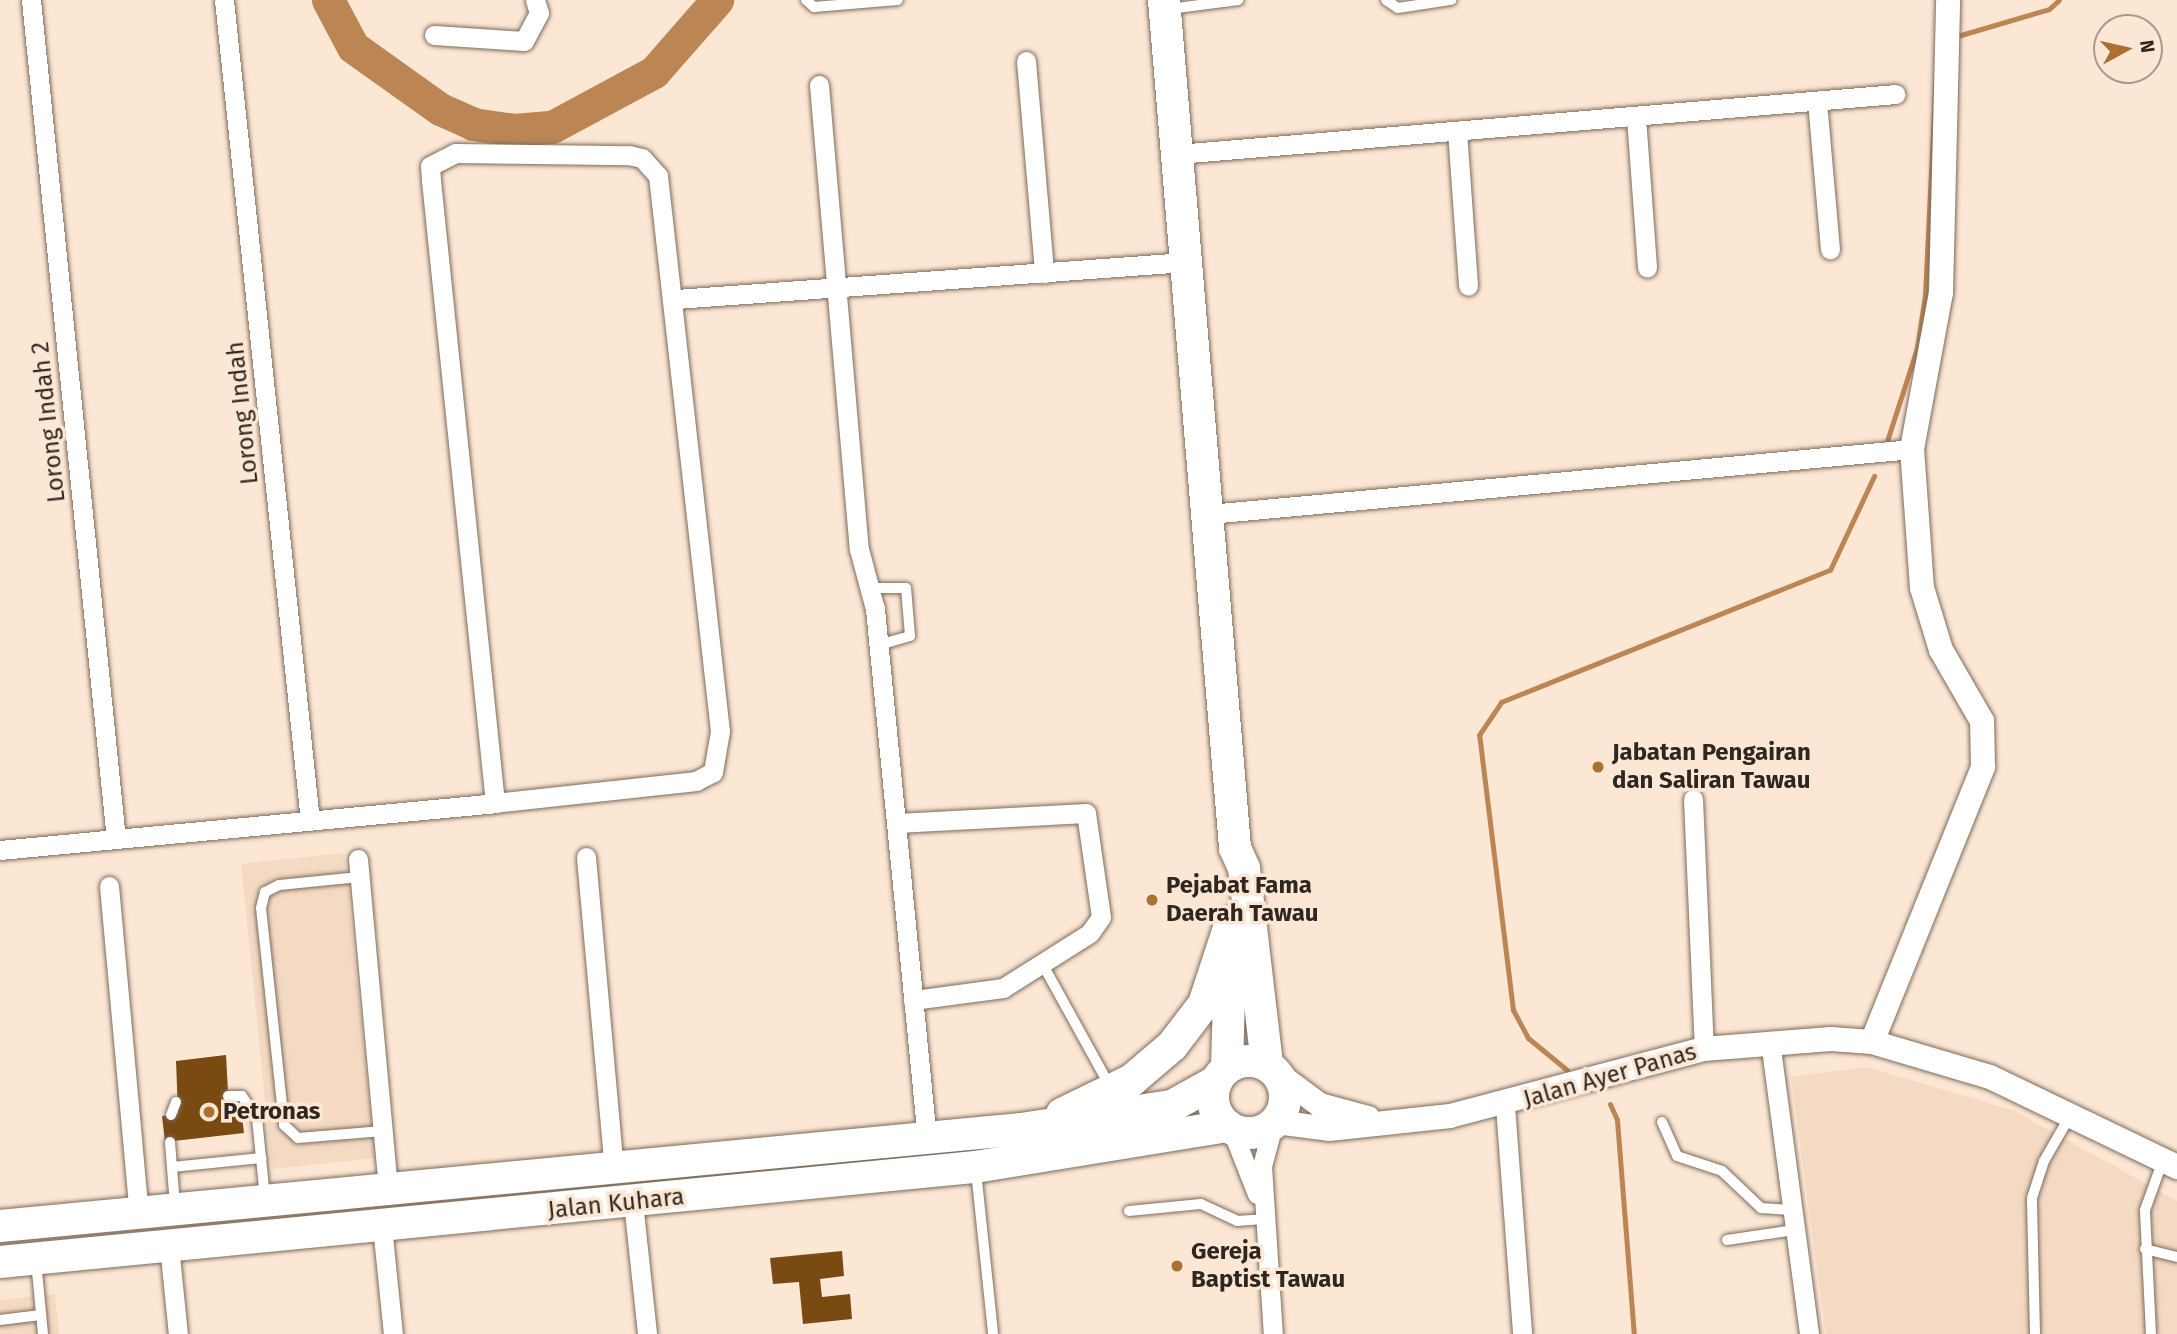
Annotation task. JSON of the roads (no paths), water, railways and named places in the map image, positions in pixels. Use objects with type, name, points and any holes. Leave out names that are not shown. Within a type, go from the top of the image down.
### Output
[{"type":"main road","points":[[1165,5],[1235,848],[1229,870],[1231,922],[1222,1074],[1214,1106],[1230,1127],[1252,1133],[1275,1123],[1285,1098],[1272,1069],[1244,868],[1235,848]]},
{"type":"main road","points":[[1021,1129],[1112,1091],[1172,1046],[1204,1004],[1231,922]]},
{"type":"main road","points":[[1222,1074],[1254,1061],[1272,1069]]},
{"type":"main road","name":"Jalan Kuhara","points":[[0,1226],[614,1170],[1021,1129],[1172,1106],[1222,1074]]},
{"type":"main road","name":"Jalan Kuhara","points":[[0,1262],[975,1167],[1230,1127]]},
{"type":"street","name":"Lorong Indah 2","points":[[31,0],[116,839]]},
{"type":"street","name":"Lorong Indah","points":[[224,0],[310,821]]},
{"type":"street","points":[[434,35],[524,41],[538,13],[535,0]]},
{"type":"street","points":[[1872,1042],[1983,767],[1982,721],[1941,650],[1922,588],[1912,449],[1941,293],[1950,55],[1949,5]]},
{"type":"street","points":[[1026,61],[1044,272]]},
{"type":"street","points":[[819,85],[859,549],[870,588],[879,645],[926,1139]]},
{"type":"street","points":[[1177,154],[1896,94]]},
{"type":"street","points":[[1817,101],[1830,249]]},
{"type":"street","points":[[1636,117],[1647,268]]},
{"type":"street","points":[[1457,131],[1468,286]]},
{"type":"street","points":[[0,850],[495,803],[696,781],[712,772],[720,753],[676,299],[657,176],[642,158],[455,153],[430,166],[495,803]]},
{"type":"street","points":[[676,299],[1186,262]]},
{"type":"street","points":[[1209,514],[1912,449]]},
{"type":"street","points":[[1693,799],[1703,1049]]},
{"type":"street","points":[[897,823],[1086,813],[1099,927],[1044,965],[976,995],[913,1000]]},
{"type":"street","points":[[586,856],[614,1170]]},
{"type":"street","points":[[358,868],[388,1191]]},
{"type":"street","points":[[109,886],[139,1214]]},
{"type":"street","points":[[1770,1041],[1810,1334]]},
{"type":"street","name":"Jalan Ayer Panas","points":[[1275,1123],[1329,1129],[1505,1106],[1622,1068],[1703,1049],[1770,1041],[1872,1042],[1990,1077],[2072,1113],[2170,1163]]},
{"type":"street","name":"Jalan Ayer Panas","points":[[1272,1069],[1320,1105],[1396,1122]]},
{"type":"street","points":[[1505,1106],[1522,1334]]},
{"type":"street","points":[[1273,1334],[1262,1166],[1275,1123]]},
{"type":"street","points":[[1230,1127],[1264,1215]]},
{"type":"street","points":[[633,1202],[647,1334]]},
{"type":"street","points":[[382,1226],[393,1334]]},
{"type":"street","points":[[169,1246],[178,1334]]},
{"type":"lane","points":[[806,0],[814,8],[898,0]]},
{"type":"lane","points":[[1165,5],[1238,0]]},
{"type":"lane","points":[[1386,0],[1398,8],[1451,0]]},
{"type":"lane","points":[[870,588],[906,588],[910,636],[902,643],[879,645]]},
{"type":"lane","points":[[358,868],[279,884],[265,892],[261,908],[285,1125],[298,1138],[383,1131]]},
{"type":"lane","points":[[1044,965],[1112,1091]]},
{"type":"lane","points":[[228,1096],[252,1105],[262,1158],[265,1202]]},
{"type":"lane","points":[[171,1115],[176,1102]]},
{"type":"lane","points":[[2035,1334],[2032,1198],[2044,1161],[2072,1113]]},
{"type":"lane","points":[[1662,1122],[1677,1156],[1721,1171],[1761,1208],[1791,1210]]},
{"type":"lane","points":[[170,1142],[176,1210]]},
{"type":"lane","points":[[172,1167],[262,1158]]},
{"type":"lane","points":[[2151,1334],[2145,1210],[2170,1163]]},
{"type":"lane","points":[[975,1167],[993,1334]]},
{"type":"lane","points":[[1129,1212],[1201,1204],[1237,1221],[1264,1215]]},
{"type":"lane","points":[[1727,1240],[1794,1230]]},
{"type":"lane","points":[[2145,1249],[2177,1257]]},
{"type":"lane","points":[[36,1259],[43,1334]]},
{"type":"lane","points":[[0,1320],[41,1315]]},
{"type":"waterway","points":[[328,0],[353,47],[440,109],[473,124],[514,130],[552,127],[654,72],[717,0]]},
{"type":"waterway","points":[[1954,37],[2049,9],[2059,0]]},
{"type":"waterway","points":[[1887,441],[1917,348],[1925,295],[1937,46]]},
{"type":"waterway","points":[[1567,1070],[1528,1038],[1513,1010],[1479,735],[1501,702],[1830,570],[1874,476]]},
{"type":"waterway","points":[[1610,1104],[1617,1120],[1634,1334]]},
{"type":"place","name":"Jabatan Pengairan dan Saliran Tawau","points":[[1598,767]]},
{"type":"place","name":"Pejabat Fama Daerah Tawau","points":[[1152,900]]},
{"type":"place","name":"Petronas","points":[[209,1112]]},
{"type":"place","name":"Gereja Baptist Tawau","points":[[1177,1266]]}]
